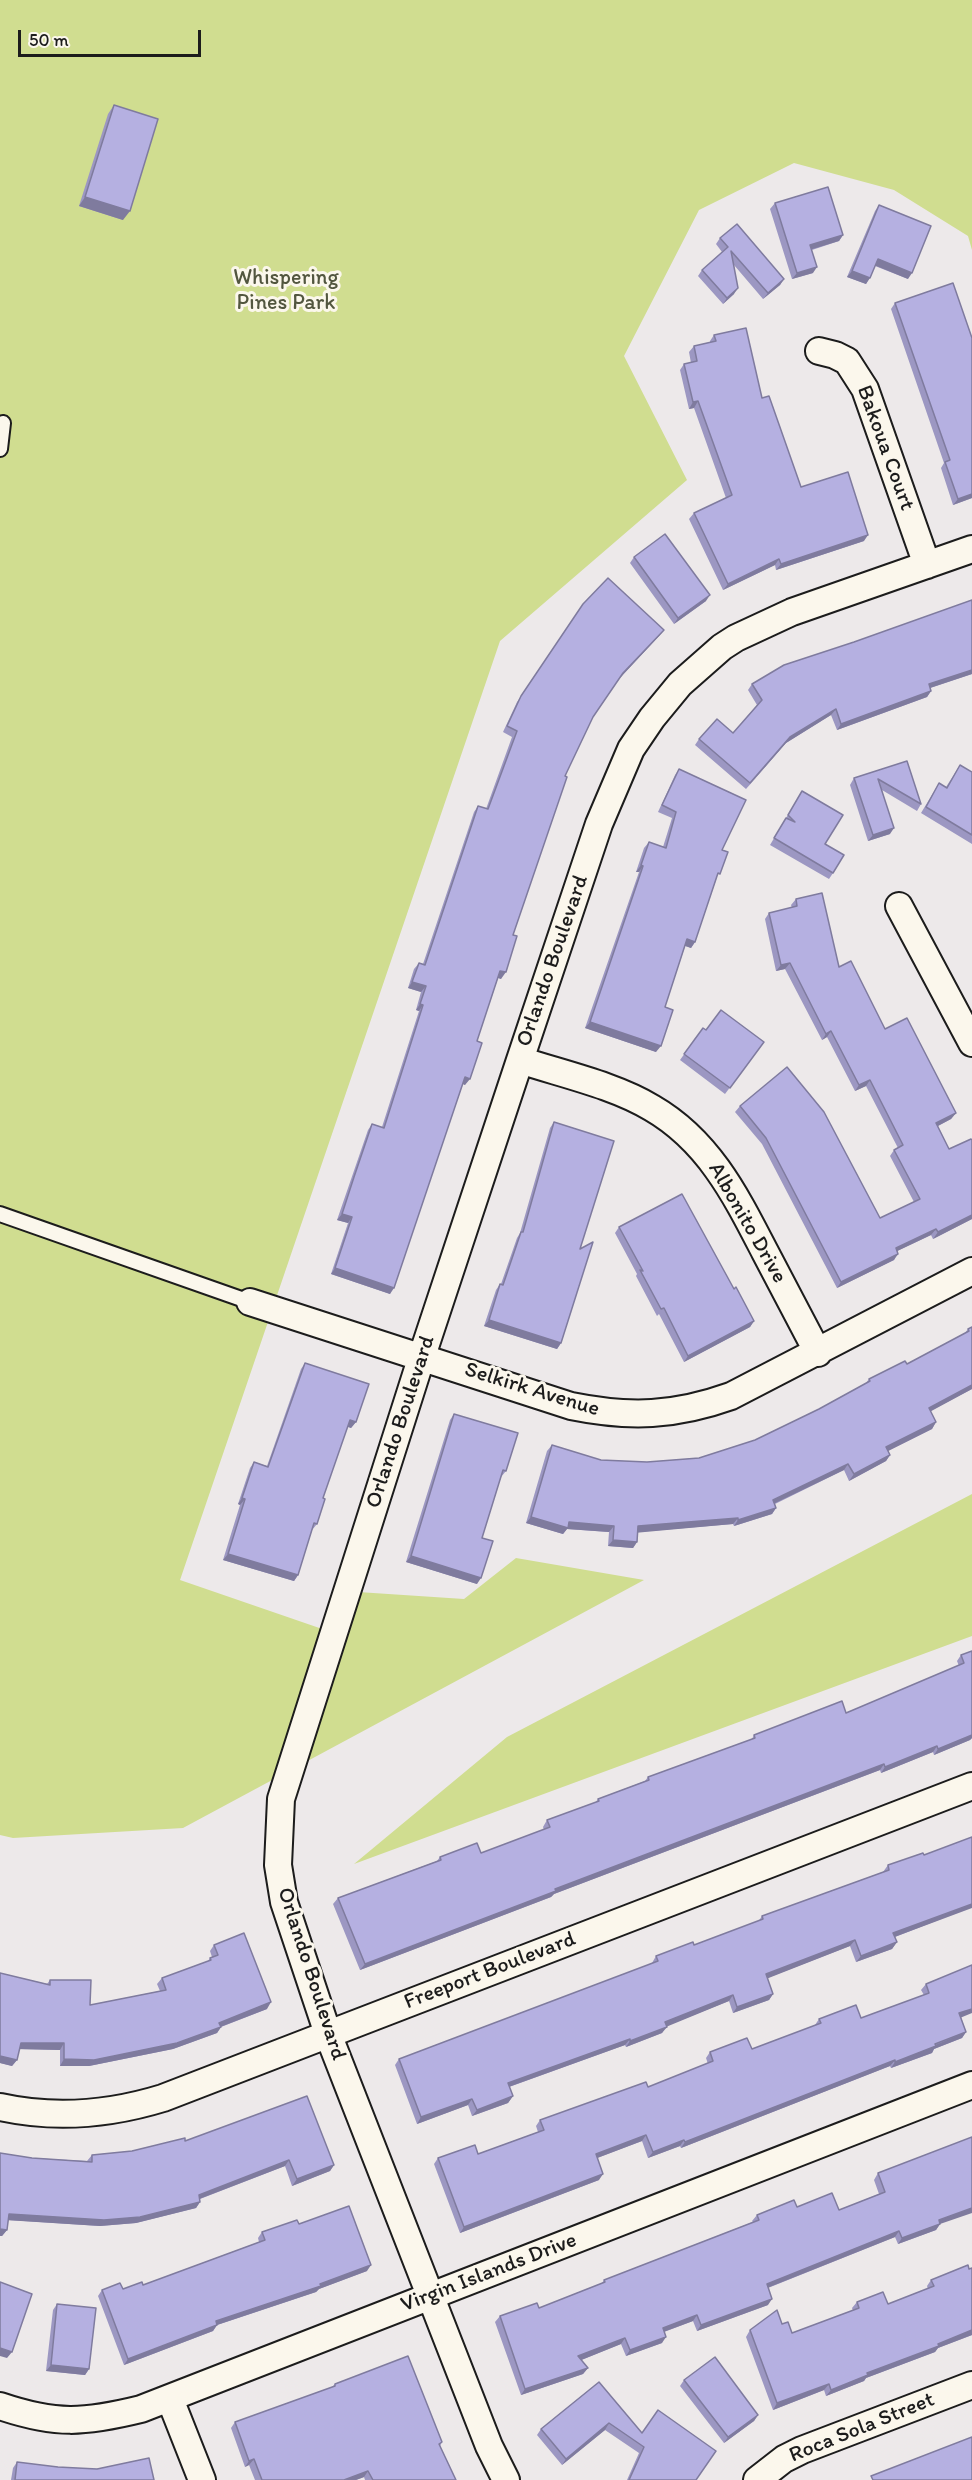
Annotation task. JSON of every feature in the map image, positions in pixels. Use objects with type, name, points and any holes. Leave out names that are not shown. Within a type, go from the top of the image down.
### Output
[{"type":"street","name":"Bakoua Court","points":[[819,351],[847,361],[865,388],[927,565]]},
{"type":"street","name":"Orlando Boulevard","points":[[506,2480],[489,2446],[328,2034],[284,1902],[278,1865],[281,1799],[422,1356],[520,1060],[611,793],[632,749],[664,702],[722,647],[752,628],[815,603],[972,549]]},
{"type":"street","points":[[899,906],[972,1043]]},
{"type":"street","name":"Albonito Drive","points":[[520,1060],[625,1094],[651,1107],[694,1140],[710,1157],[735,1194],[818,1353]]},
{"type":"street","name":"Selkirk Avenue","points":[[250,1302],[571,1406],[603,1413],[637,1415],[701,1407],[731,1396],[818,1353],[972,1271]]},
{"type":"street","name":"Freeport Boulevard","points":[[0,2107],[78,2113],[135,2107],[174,2094],[972,1786]]},
{"type":"street","name":"Virgin Islands Drive","points":[[0,2406],[51,2420],[74,2421],[118,2415],[171,2399],[972,2085]]},
{"type":"street","name":"Roca Sola Street","points":[[757,2480],[784,2459],[802,2450],[972,2385]]},
{"type":"street","points":[[171,2399],[202,2480]]},
{"type":"lane","points":[[0,449],[3,423]]},
{"type":"lane","points":[[0,1214],[250,1302]]},
{"type":"green space","name":"Whispering Pines Park","points":[[0,0],[972,0],[972,250],[968,236],[894,190],[794,163],[699,210],[624,356],[687,480],[500,641],[180,1580],[331,1632],[343,1591],[464,1599],[516,1558],[644,1580],[183,1828],[13,1838],[0,1835]]},
{"type":"green space","points":[[972,1494],[972,1636],[354,1864],[507,1737]]},
{"type":"building","points":[[114,105],[158,119],[130,211],[85,197]]},
{"type":"building","points":[[828,187],[843,235],[810,245],[817,267],[797,273],[775,203]]},
{"type":"building","points":[[879,205],[931,226],[912,273],[878,259],[870,278],[852,271]]},
{"type":"building","points":[[737,224],[784,279],[768,293],[731,251],[738,288],[727,298],[702,270],[728,247],[720,238]]},
{"type":"building","points":[[953,283],[972,338],[972,494],[958,499],[945,462],[950,460],[895,303]]},
{"type":"building","points":[[746,328],[762,398],[769,396],[801,487],[848,472],[868,535],[781,564],[779,559],[728,584],[694,513],[732,495],[698,401],[693,402],[684,364],[697,361],[694,346],[716,341],[714,335]]},
{"type":"building","points":[[665,534],[710,595],[678,618],[634,557]]},
{"type":"building","points":[[608,578],[664,630],[623,673],[593,717],[565,776],[567,777],[513,935],[517,936],[506,972],[500,971],[477,1041],[482,1043],[470,1079],[465,1077],[394,1288],[335,1268],[352,1217],[342,1214],[354,1177],[372,1124],[384,1128],[423,1005],[420,1004],[426,986],[412,982],[419,963],[425,965],[478,806],[488,809],[517,731],[507,726],[521,696],[583,604]]},
{"type":"building","points":[[972,600],[972,670],[929,684],[931,691],[841,724],[836,709],[790,737],[750,783],[699,739],[717,719],[733,733],[762,700],[752,684],[784,665]]},
{"type":"building","points":[[907,761],[921,804],[878,779],[894,828],[873,835],[854,778]]},
{"type":"building","points":[[960,765],[972,772],[972,835],[926,807],[939,783],[947,788]]},
{"type":"building","points":[[679,769],[746,800],[722,850],[728,852],[720,874],[718,873],[695,942],[687,939],[665,1007],[673,1010],[661,1046],[590,1022],[649,842],[666,848],[676,812],[662,805]]},
{"type":"building","points":[[802,791],[843,815],[825,844],[844,855],[833,873],[774,838],[786,818],[795,822],[788,815]]},
{"type":"building","points":[[822,893],[839,967],[851,961],[885,1029],[907,1018],[956,1113],[936,1123],[949,1149],[972,1140],[972,1215],[938,1232],[936,1229],[896,1248],[898,1254],[841,1282],[766,1138],[740,1106],[787,1067],[824,1112],[880,1218],[920,1199],[894,1150],[903,1145],[870,1080],[859,1085],[831,1031],[826,1034],[790,963],[781,965],[769,913],[797,906],[796,899]]},
{"type":"building","points":[[721,1010],[764,1042],[730,1088],[684,1054],[703,1028],[706,1030]]},
{"type":"building","points":[[554,1122],[614,1141],[580,1249],[593,1242],[561,1343],[489,1320],[500,1284],[503,1285],[521,1232],[523,1232]]},
{"type":"building","points":[[682,1194],[754,1321],[688,1356],[619,1227]]},
{"type":"building","points":[[972,1327],[972,1385],[929,1408],[936,1422],[886,1447],[890,1455],[854,1474],[848,1464],[773,1500],[776,1508],[738,1520],[738,1518],[638,1526],[637,1542],[613,1540],[614,1526],[569,1522],[568,1528],[531,1517],[552,1445],[601,1460],[647,1462],[699,1458],[755,1440],[819,1409],[870,1381],[869,1379],[905,1361],[907,1364],[969,1331],[968,1329]]},
{"type":"building","points":[[305,1363],[369,1384],[356,1422],[350,1420],[298,1575],[228,1554],[254,1462],[268,1467]]},
{"type":"building","points":[[454,1414],[518,1433],[506,1471],[503,1470],[482,1538],[493,1541],[481,1578],[411,1556]]},
{"type":"building","points":[[972,1651],[972,1735],[885,1767],[884,1764],[365,1964],[338,1898],[441,1860],[440,1857],[477,1843],[481,1853],[550,1827],[547,1820],[649,1780],[648,1777],[755,1738],[754,1735],[842,1701],[846,1713],[964,1663],[961,1655]]},
{"type":"building","points":[[972,1837],[972,1904],[893,1933],[897,1942],[861,1956],[855,1940],[766,1974],[773,1994],[737,2007],[733,1995],[665,2022],[667,2027],[508,2083],[513,2096],[477,2110],[472,2099],[421,2117],[399,2059],[658,1961],[656,1956],[693,1942],[694,1945],[763,1919],[762,1916],[889,1870],[888,1865],[923,1853],[924,1855]]},
{"type":"building","points":[[244,1933],[271,2002],[219,2023],[221,2027],[177,2043],[94,2060],[64,2059],[64,2043],[21,2043],[17,2060],[0,2056],[0,1973],[50,1985],[50,1980],[91,1980],[90,2005],[166,1990],[162,1978],[211,1960],[210,1958],[218,1955],[214,1945]]},
{"type":"building","points":[[972,1965],[972,2009],[959,2013],[966,2032],[935,2044],[936,2046],[685,2142],[684,2140],[653,2152],[646,2135],[596,2154],[603,2174],[464,2227],[438,2158],[475,2145],[478,2154],[544,2130],[540,2120],[646,2082],[648,2087],[713,2061],[710,2052],[747,2038],[752,2049],[821,2023],[819,2019],[856,2005],[861,2018],[929,1993],[926,1984]]},
{"type":"building","points":[[307,2096],[334,2165],[297,2179],[289,2160],[199,2195],[200,2202],[140,2217],[104,2220],[9,2214],[7,2230],[0,2229],[0,2153],[32,2158],[92,2162],[92,2155],[132,2151],[185,2138],[185,2141]]},
{"type":"building","points":[[972,2137],[972,2208],[939,2220],[940,2224],[902,2238],[899,2231],[767,2284],[772,2299],[701,2325],[697,2315],[663,2328],[666,2337],[630,2350],[625,2338],[578,2356],[588,2368],[525,2389],[500,2316],[537,2303],[539,2308],[605,2282],[604,2280],[759,2220],[757,2215],[794,2200],[797,2207],[832,2193],[839,2210],[885,2192],[878,2173]]},
{"type":"building","points":[[349,2206],[371,2265],[320,2284],[321,2286],[216,2321],[217,2325],[128,2359],[102,2290],[120,2283],[123,2289],[142,2282],[143,2285],[265,2240],[262,2232],[297,2220],[299,2224]]},
{"type":"building","points":[[968,2265],[969,2269],[972,2268],[972,2330],[938,2344],[939,2346],[867,2373],[868,2375],[831,2390],[829,2384],[777,2403],[750,2330],[777,2310],[782,2324],[788,2322],[792,2333],[859,2308],[857,2302],[883,2292],[888,2304],[934,2286],[931,2280]]},
{"type":"building","points":[[0,2282],[32,2294],[12,2352],[0,2348]]},
{"type":"building","points":[[57,2304],[96,2308],[89,2369],[51,2365]]},
{"type":"building","points":[[408,2356],[442,2442],[439,2444],[456,2480],[373,2480],[368,2471],[344,2480],[262,2480],[254,2459],[249,2461],[235,2422],[335,2386],[335,2384]]},
{"type":"building","points":[[715,2357],[758,2415],[728,2437],[684,2380]]},
{"type":"building","points":[[599,2382],[642,2433],[658,2410],[716,2451],[696,2480],[629,2480],[644,2447],[609,2423],[566,2459],[541,2429]]},
{"type":"building","points":[[972,2437],[972,2480],[873,2480],[871,2476]]},
{"type":"building","points":[[149,2458],[154,2480],[15,2480],[17,2462],[97,2469]]}]
